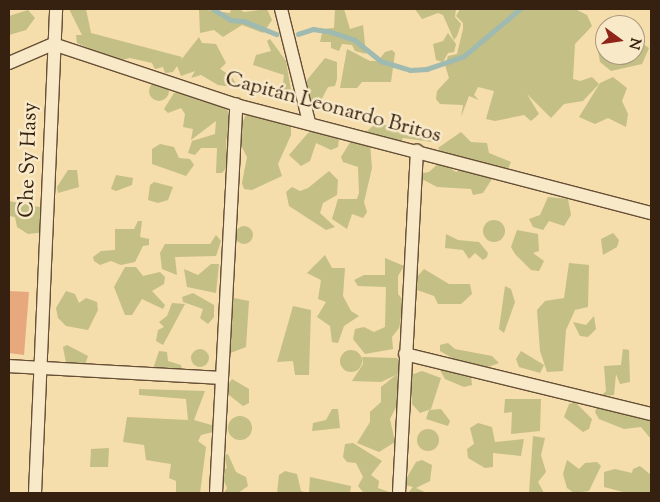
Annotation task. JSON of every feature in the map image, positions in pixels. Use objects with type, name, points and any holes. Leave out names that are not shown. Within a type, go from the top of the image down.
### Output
[{"type":"street","name":"Che Sy Hasy","points":[[35,493],[56,9]]},
{"type":"street","points":[[281,9],[309,122]]},
{"type":"street","points":[[9,63],[53,44]]},
{"type":"street","name":"Capitán Leonardo Britos","points":[[53,44],[236,105],[309,122],[651,212]]},
{"type":"street","points":[[216,493],[236,105]]},
{"type":"street","points":[[398,493],[417,150]]},
{"type":"street","points":[[405,354],[651,414]]},
{"type":"street","points":[[9,366],[40,365],[221,378]]},
{"type":"shaded area","points":[[69,9],[86,9],[91,33],[182,57],[181,60],[199,37],[202,43],[216,44],[226,63],[220,69],[231,76],[239,88],[218,85],[201,75],[191,78],[195,71],[181,76],[177,66],[173,72],[165,73],[163,67],[155,69],[152,63],[130,58],[117,61],[77,43],[76,35],[82,35]]},
{"type":"shaded area","points":[[199,9],[230,13],[231,9],[239,9],[244,12],[267,9],[272,20],[263,33],[242,25],[223,37],[214,30],[200,33]]},
{"type":"shaded area","points":[[335,9],[344,9],[350,29],[363,25],[366,54],[355,51],[352,45],[342,44],[339,51],[331,48],[331,42],[320,42],[323,29],[334,28]]},
{"type":"shaded area","points":[[415,9],[456,9],[455,17],[461,24],[457,36],[454,40],[443,15],[438,13],[422,19]]},
{"type":"shaded area","points":[[460,9],[575,9],[587,15],[592,26],[575,44],[573,79],[580,81],[592,77],[599,84],[583,101],[564,104],[551,118],[527,94],[539,114],[531,121],[524,115],[495,121],[486,119],[494,91],[478,87],[474,95],[479,100],[469,96],[461,117],[463,105],[440,104],[436,99],[437,91],[449,78],[445,65],[448,56],[457,54],[463,29],[463,23],[456,16]]},
{"type":"shaded area","points":[[28,10],[35,18],[26,30],[9,35],[9,16]]},
{"type":"shaded area","points":[[448,33],[456,44],[454,52],[448,53],[443,62],[436,60],[433,44],[443,41]]},
{"type":"shaded area","points":[[270,39],[286,61],[291,90],[282,90],[284,75],[253,65],[256,55],[271,51],[267,41]]},
{"type":"shaded area","points":[[645,45],[649,48],[645,57]]},
{"type":"shaded area","points":[[347,49],[370,61],[378,61],[385,52],[392,50],[395,53],[391,82],[362,82],[357,88],[340,88]]},
{"type":"shaded area","points":[[325,58],[337,62],[337,79],[335,86],[328,87],[318,106],[313,105],[305,93],[307,80]]},
{"type":"shaded area","points":[[604,65],[638,65],[611,71]]},
{"type":"shaded area","points":[[613,77],[627,88],[622,101],[628,114],[626,127],[608,118],[595,124],[579,117],[600,83]]},
{"type":"shaded area","points":[[159,81],[166,84],[169,91],[166,98],[159,101],[152,98],[149,91],[152,84]]},
{"type":"shaded area","points":[[180,91],[201,101],[209,96],[227,108],[230,122],[226,141],[228,166],[222,173],[216,173],[217,148],[201,148],[195,155],[188,153],[192,141],[215,134],[216,121],[191,140],[193,129],[183,127],[185,114],[181,108],[168,113],[164,109],[174,93]]},
{"type":"shaded area","points":[[246,114],[291,122],[291,135],[278,164],[282,176],[252,190],[244,189],[242,183],[247,157],[240,143],[240,129]]},
{"type":"shaded area","points":[[374,125],[393,125],[404,133],[429,137],[432,142],[403,138],[401,142],[366,132]]},
{"type":"shaded area","points":[[316,130],[339,138],[338,147],[331,150],[316,143],[310,161],[301,166],[289,155],[308,133]]},
{"type":"shaded area","points":[[461,132],[471,142],[487,143],[489,153],[511,162],[507,171],[447,160],[438,148]]},
{"type":"shaded area","points":[[352,139],[370,143],[372,168],[364,202],[367,212],[363,218],[352,214],[347,229],[332,219],[338,199],[357,199],[359,193],[358,167],[343,162],[341,157]]},
{"type":"shaded area","points":[[160,144],[174,147],[179,158],[190,159],[194,165],[186,176],[152,164],[152,149]]},
{"type":"shaded area","points":[[440,162],[456,172],[462,169],[492,179],[483,193],[473,195],[471,189],[437,187],[422,179],[423,173],[429,172]]},
{"type":"shaded area","points":[[68,170],[77,170],[79,187],[58,193],[57,187]]},
{"type":"shaded area","points":[[329,171],[338,180],[337,195],[323,203],[320,213],[335,227],[326,230],[289,206],[286,192],[292,187],[300,191],[308,188]]},
{"type":"shaded area","points":[[116,175],[133,178],[132,185],[116,191],[111,189]]},
{"type":"shaded area","points":[[154,182],[173,187],[168,200],[158,203],[148,200],[150,185]]},
{"type":"shaded area","points":[[548,197],[568,199],[571,215],[564,226],[549,221],[543,230],[533,227],[529,219],[540,215]]},
{"type":"shaded area","points":[[9,201],[44,208],[46,232],[28,234],[17,227],[15,217],[9,216]]},
{"type":"shaded area","points":[[494,220],[502,223],[505,231],[502,239],[494,242],[486,239],[483,231],[486,223]]},
{"type":"shaded area","points":[[138,221],[142,221],[140,237],[149,239],[149,245],[143,246],[135,262],[121,265],[111,261],[100,265],[94,261],[93,257],[101,251],[115,250],[115,229],[134,229]]},
{"type":"shaded area","points":[[240,226],[248,226],[253,231],[251,242],[240,244],[235,239],[235,231]]},
{"type":"shaded area","points":[[517,230],[538,234],[539,251],[533,253],[544,261],[539,271],[531,270],[515,254],[511,247]]},
{"type":"shaded area","points":[[613,233],[619,240],[617,247],[603,255],[601,239]]},
{"type":"shaded area","points":[[446,234],[458,240],[479,242],[488,253],[487,257],[483,260],[475,253],[469,259],[463,250],[445,248]]},
{"type":"shaded area","points":[[216,235],[221,241],[216,256],[175,257],[177,275],[162,269],[160,253],[165,244],[210,244]]},
{"type":"shaded area","points":[[325,255],[332,268],[345,268],[343,296],[351,311],[359,316],[344,326],[338,343],[332,342],[330,326],[317,317],[326,302],[318,299],[321,280],[307,273]]},
{"type":"shaded area","points":[[385,258],[404,266],[398,276],[398,294],[404,301],[399,328],[392,337],[393,349],[365,354],[353,339],[355,329],[364,327],[374,332],[385,327],[386,287],[358,286],[354,280],[364,275],[385,275]]},
{"type":"shaded area","points":[[569,263],[589,265],[588,307],[575,310],[566,330],[563,371],[547,372],[540,351],[537,310],[545,301],[564,298]]},
{"type":"shaded area","points":[[211,264],[219,264],[216,293],[187,287],[184,269],[198,275]]},
{"type":"shaded area","points":[[125,267],[136,267],[143,276],[160,272],[165,277],[164,284],[152,291],[165,305],[163,309],[142,299],[132,315],[125,315],[114,287]]},
{"type":"shaded area","points":[[424,269],[449,284],[470,284],[472,294],[461,304],[438,304],[434,296],[417,290],[416,278]]},
{"type":"shaded area","points":[[505,286],[511,289],[515,302],[504,333],[499,329]]},
{"type":"shaded area","points":[[66,291],[75,294],[79,303],[86,298],[97,302],[98,310],[88,330],[66,326],[58,318],[56,308]]},
{"type":"shaded area","points":[[193,293],[214,305],[214,317],[208,324],[200,318],[203,309],[183,302],[182,297]]},
{"type":"shaded area","points":[[234,298],[249,301],[246,347],[228,354],[226,329]]},
{"type":"shaded area","points":[[172,303],[185,304],[163,345],[156,341],[158,330],[164,327],[159,322],[167,316]]},
{"type":"shaded area","points":[[293,306],[311,310],[309,375],[295,375],[293,361],[277,362]]},
{"type":"shaded area","points":[[594,316],[596,329],[588,337],[580,336],[573,322],[586,325]]},
{"type":"shaded area","points":[[448,343],[455,349],[492,356],[499,363],[488,367],[454,359],[440,351],[440,345]]},
{"type":"shaded area","points":[[67,345],[88,356],[85,365],[66,363],[63,347]]},
{"type":"shaded area","points":[[200,349],[206,352],[209,358],[206,364],[200,367],[194,364],[191,358],[194,352]]},
{"type":"shaded area","points":[[623,349],[629,350],[630,382],[620,384],[616,374],[614,395],[601,396],[606,391],[604,366],[621,365]]},
{"type":"shaded area","points":[[351,350],[359,353],[362,361],[359,369],[351,372],[343,369],[340,361],[343,353]]},
{"type":"shaded area","points":[[159,351],[167,352],[168,361],[181,365],[182,371],[153,369]]},
{"type":"shaded area","points":[[521,351],[544,365],[540,373],[519,367],[516,359]]},
{"type":"shaded area","points":[[362,357],[397,358],[405,365],[397,375],[401,377],[403,393],[390,419],[395,442],[379,452],[357,443],[370,422],[370,412],[381,402],[381,387],[396,375],[381,382],[352,381],[363,364]]},
{"type":"shaded area","points":[[450,367],[471,376],[472,385],[464,387],[445,379],[440,370]]},
{"type":"shaded area","points":[[422,371],[441,378],[431,409],[420,413],[412,404],[411,375]]},
{"type":"shaded area","points":[[232,379],[249,389],[249,403],[243,406],[229,395],[227,386]]},
{"type":"shaded area","points":[[139,389],[205,391],[194,420],[215,426],[213,432],[201,435],[198,441],[206,447],[200,493],[176,493],[176,481],[169,478],[171,464],[146,460],[144,445],[123,442],[127,417],[188,420],[186,399],[139,395]]},
{"type":"shaded area","points":[[505,399],[541,399],[540,431],[511,434],[512,412],[504,413]]},
{"type":"shaded area","points":[[575,402],[592,419],[589,429],[583,432],[564,417],[569,404]]},
{"type":"shaded area","points":[[598,403],[651,415],[651,439],[641,427],[624,429],[599,419],[595,412]]},
{"type":"shaded area","points":[[332,409],[338,409],[340,428],[312,431],[313,423],[326,420]]},
{"type":"shaded area","points":[[441,409],[450,421],[448,426],[426,419],[429,410]]},
{"type":"shaded area","points":[[240,416],[249,419],[252,428],[249,437],[240,440],[231,437],[228,428],[231,419]]},
{"type":"shaded area","points":[[478,423],[492,427],[495,442],[524,439],[521,456],[493,453],[493,467],[485,468],[468,458],[467,449],[474,444],[470,428]]},
{"type":"shaded area","points":[[428,429],[436,432],[439,440],[436,448],[428,451],[420,448],[417,440],[420,432]]},
{"type":"shaded area","points":[[533,436],[545,438],[541,455],[546,472],[538,482],[544,493],[529,493]]},
{"type":"shaded area","points":[[353,443],[382,461],[371,475],[379,481],[378,488],[392,493],[364,493],[358,486],[363,477],[356,463],[347,462],[343,457],[345,444]]},
{"type":"shaded area","points":[[109,448],[108,467],[90,467],[91,449]]},
{"type":"shaded area","points":[[228,454],[236,472],[246,477],[248,486],[238,493],[224,493],[227,488],[220,472],[227,468],[224,455]]},
{"type":"shaded area","points":[[422,460],[432,465],[430,481],[416,488],[427,493],[408,493],[413,487],[405,485],[406,479],[416,462]]},
{"type":"shaded area","points":[[567,460],[579,469],[585,463],[597,462],[601,466],[589,491],[574,493],[567,488],[563,474]]},
{"type":"shaded area","points":[[640,466],[651,475],[651,493],[627,493],[604,487],[604,472],[615,469],[632,473],[633,469]]},
{"type":"shaded area","points":[[285,471],[297,474],[301,491],[308,493],[277,493],[279,475]]},
{"type":"shaded area","points":[[310,477],[351,486],[350,493],[309,493]]},
{"type":"building","points":[[9,291],[29,292],[24,355],[9,353]]},
{"type":"waterway","points":[[213,9],[231,20],[244,21],[277,34]]},
{"type":"waterway","points":[[298,34],[313,29],[328,31],[355,40],[381,61],[410,70],[427,69],[464,56],[520,9]]}]
